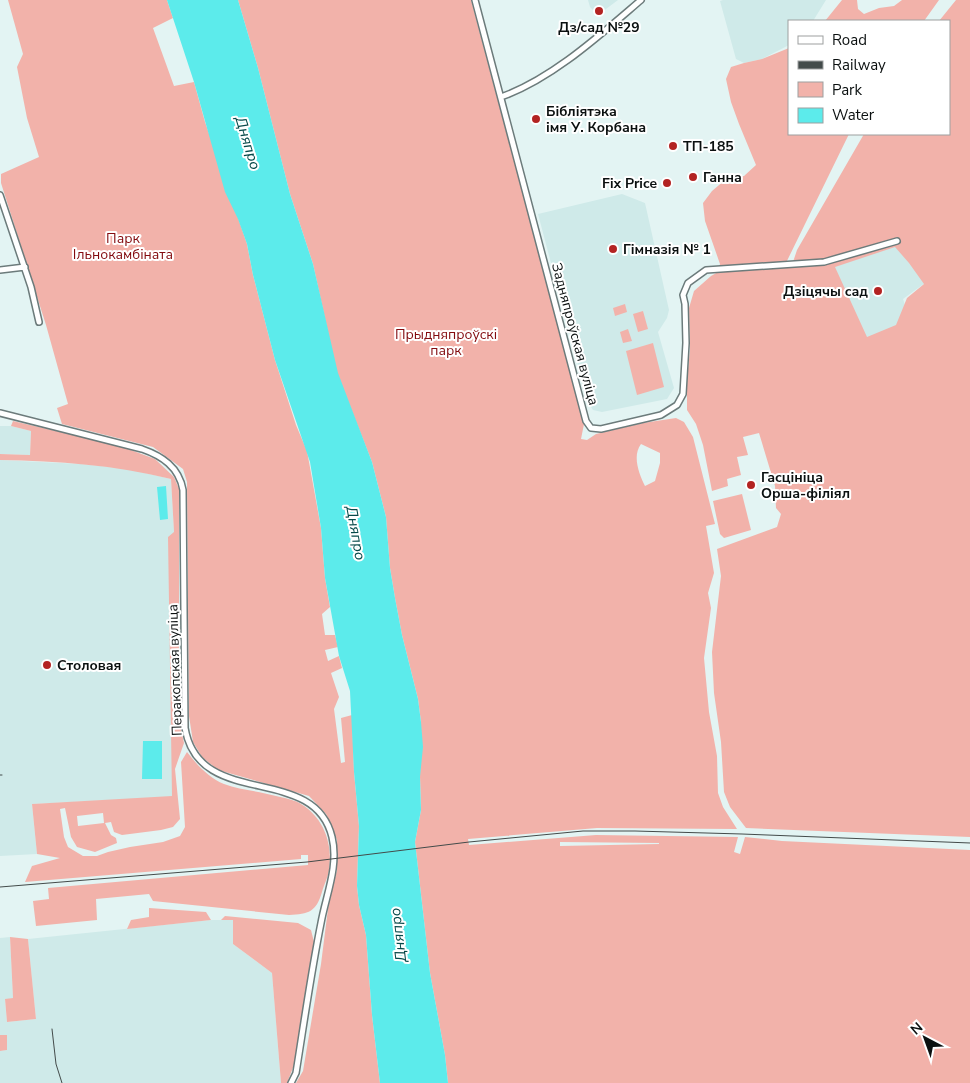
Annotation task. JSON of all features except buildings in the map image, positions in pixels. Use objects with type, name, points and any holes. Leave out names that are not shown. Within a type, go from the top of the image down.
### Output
[{"type":"street","name":"Задняпроўская вуліца","points":[[475,0],[586,421],[592,428],[601,429],[661,415],[677,406],[683,394],[686,343],[683,295],[688,283],[706,270],[824,262],[897,241]]},
{"type":"street","points":[[501,97],[524,88],[544,77],[641,0]]},
{"type":"street","points":[[0,195],[34,297],[38,322]]},
{"type":"street","points":[[0,270],[25,267]]},
{"type":"street","name":"Перакопская вуліца","points":[[0,413],[142,449],[163,459],[175,469],[179,476],[183,490],[186,737],[202,762],[220,776],[285,792],[308,802],[323,817],[332,835],[334,848],[333,869],[321,922],[296,1073],[291,1083]]},
{"type":"shaded area","name":"Дз/сад №29","points":[[588,0],[618,0],[598,15],[590,7]]},
{"type":"shaded area","points":[[826,0],[814,20],[788,20],[788,46],[762,59],[744,63],[736,59],[720,1]]},
{"type":"shaded area","points":[[622,194],[645,203],[669,310],[667,318],[658,332],[674,388],[667,399],[602,412],[593,410],[588,402],[538,214]]},
{"type":"shaded area","name":"Дзіцячы сад","points":[[898,246],[925,283],[903,299],[911,324],[865,342],[830,265]]},
{"type":"shaded area","points":[[0,426],[11,426],[31,431],[30,455],[0,454]]},
{"type":"shaded area","points":[[0,460],[81,464],[128,469],[171,479],[174,532],[172,797],[32,804],[37,854],[0,856]]},
{"type":"shaded area","points":[[211,920],[233,920],[233,944],[272,973],[281,1083],[0,1083],[0,1051],[7,1050],[7,1036],[0,1035],[0,938],[10,937],[13,998],[5,1000],[7,1022],[36,1019],[28,939]]},
{"type":"green space","name":"Парк Ільнокамбіната","points":[[8,0],[167,0],[173,18],[153,28],[174,86],[194,82],[205,122],[247,244],[275,360],[296,425],[307,451],[321,528],[325,578],[330,607],[322,614],[325,635],[335,635],[338,647],[325,650],[328,661],[339,656],[342,668],[331,673],[339,697],[334,709],[341,763],[345,762],[341,718],[352,715],[354,772],[359,826],[357,886],[366,935],[372,1015],[380,1083],[296,1083],[303,1071],[321,964],[329,901],[337,870],[337,840],[326,814],[309,796],[218,770],[202,757],[193,742],[189,716],[187,482],[183,469],[153,447],[62,424],[57,408],[68,404],[46,325],[1,183],[1,174],[39,157],[27,118],[17,67],[23,54]]},
{"type":"green space","name":"Прыдняпроўскі парк","points":[[238,0],[471,0],[584,424],[581,439],[587,440],[596,434],[643,423],[676,418],[684,422],[693,437],[715,524],[706,526],[714,573],[708,593],[711,608],[704,658],[709,712],[717,756],[718,793],[723,807],[737,829],[597,828],[468,839],[469,845],[596,835],[738,837],[734,852],[740,854],[745,837],[782,841],[970,850],[970,1083],[448,1083],[445,1055],[430,973],[415,842],[421,810],[421,722],[418,699],[395,598],[390,568],[386,517],[372,462],[337,373],[313,264],[290,194],[258,68]],"holes":[[[641,444],[660,453],[660,463],[655,481],[645,486],[637,459],[638,449]],[[560,842],[659,843],[659,844],[560,846]]]},
{"type":"green space","points":[[842,0],[857,0],[858,9],[864,14],[879,8],[894,6],[902,0],[939,0],[925,20],[826,20]]},
{"type":"green space","points":[[956,0],[970,0],[970,837],[746,828],[730,807],[724,792],[721,742],[714,693],[712,652],[721,576],[717,549],[777,527],[781,514],[776,508],[775,486],[759,433],[743,437],[748,455],[737,457],[741,475],[727,479],[728,486],[712,491],[703,445],[696,424],[687,410],[687,379],[690,350],[689,308],[694,291],[718,272],[720,264],[705,221],[703,203],[712,191],[725,180],[744,176],[756,165],[731,102],[726,79],[731,67],[762,59],[788,48],[788,135],[849,135],[784,267],[791,268],[797,250],[863,135],[950,135],[950,20],[940,20]],"holes":[[[895,247],[924,284],[907,298],[896,325],[867,337],[835,267]]]},
{"type":"green space","points":[[625,304],[627,312],[615,316],[613,308]]},
{"type":"green space","points":[[643,311],[648,329],[638,332],[633,314]]},
{"type":"green space","points":[[628,329],[632,341],[623,343],[620,332]]},
{"type":"green space","points":[[653,343],[664,387],[637,395],[626,351]]},
{"type":"green space","points":[[13,421],[120,446],[155,459],[174,477],[179,489],[179,721],[184,743],[175,769],[180,819],[173,827],[122,835],[114,832],[111,822],[105,823],[111,835],[116,838],[117,843],[95,852],[77,847],[71,837],[65,808],[60,809],[64,837],[68,847],[83,856],[97,856],[130,847],[163,842],[180,836],[185,827],[181,762],[187,752],[204,771],[224,784],[296,801],[316,817],[328,841],[330,860],[320,899],[311,911],[289,915],[153,901],[149,894],[96,899],[97,920],[36,926],[33,901],[49,899],[48,888],[308,865],[308,855],[301,855],[301,859],[25,882],[32,866],[60,858],[37,854],[32,804],[172,796],[168,537],[174,532],[171,479],[129,470],[86,465],[44,461],[0,460],[0,454],[30,455],[31,431],[11,426]],"holes":[[[103,813],[104,823],[78,826],[77,816]]]},
{"type":"green space","points":[[742,494],[751,530],[724,538],[720,534],[713,501]]},
{"type":"green space","points":[[149,908],[206,912],[211,920],[127,929],[131,920],[149,917]]},
{"type":"green space","points":[[225,916],[298,923],[311,930],[314,942],[294,1065],[287,1083],[281,1083],[272,973],[233,944],[233,920],[221,920]]},
{"type":"green space","points":[[10,937],[28,939],[36,1019],[7,1022],[5,999],[13,998]]},
{"type":"green space","points":[[0,1035],[7,1035],[7,1050],[0,1051]]},
{"type":"water","name":"Дняпро","points":[[167,0],[238,0],[258,68],[290,194],[313,264],[338,373],[372,462],[386,517],[390,568],[395,598],[418,699],[421,722],[423,747],[420,777],[421,810],[415,842],[430,973],[445,1055],[448,1083],[380,1083],[372,1015],[366,935],[357,886],[359,826],[350,691],[339,656],[325,578],[321,528],[310,462],[275,360],[247,244],[225,192],[194,82]]},
{"type":"water","points":[[166,486],[168,519],[160,520],[157,487]]},
{"type":"water","points":[[143,741],[162,741],[162,779],[142,779]]},
{"type":"railway","points":[[0,887],[307,862],[469,842],[583,831],[742,834],[970,843]]},
{"type":"railway","points":[[52,1029],[56,1064],[62,1083]]},
{"type":"place","name":"Дз/сад №29","points":[[599,11]]},
{"type":"place","name":"Бібліятэка імя У. Корбана","points":[[536,119]]},
{"type":"place","name":"ТП-185","points":[[673,146]]},
{"type":"place","name":"Ганна","points":[[693,177]]},
{"type":"place","name":"Fix Price","points":[[667,183]]},
{"type":"place","name":"Гімназія № 1","points":[[613,249]]},
{"type":"place","name":"Дзіцячы сад","points":[[878,291]]},
{"type":"place","name":"Гасцініца Орша-філіял","points":[[751,485]]},
{"type":"place","name":"Столовая","points":[[47,665]]}]
